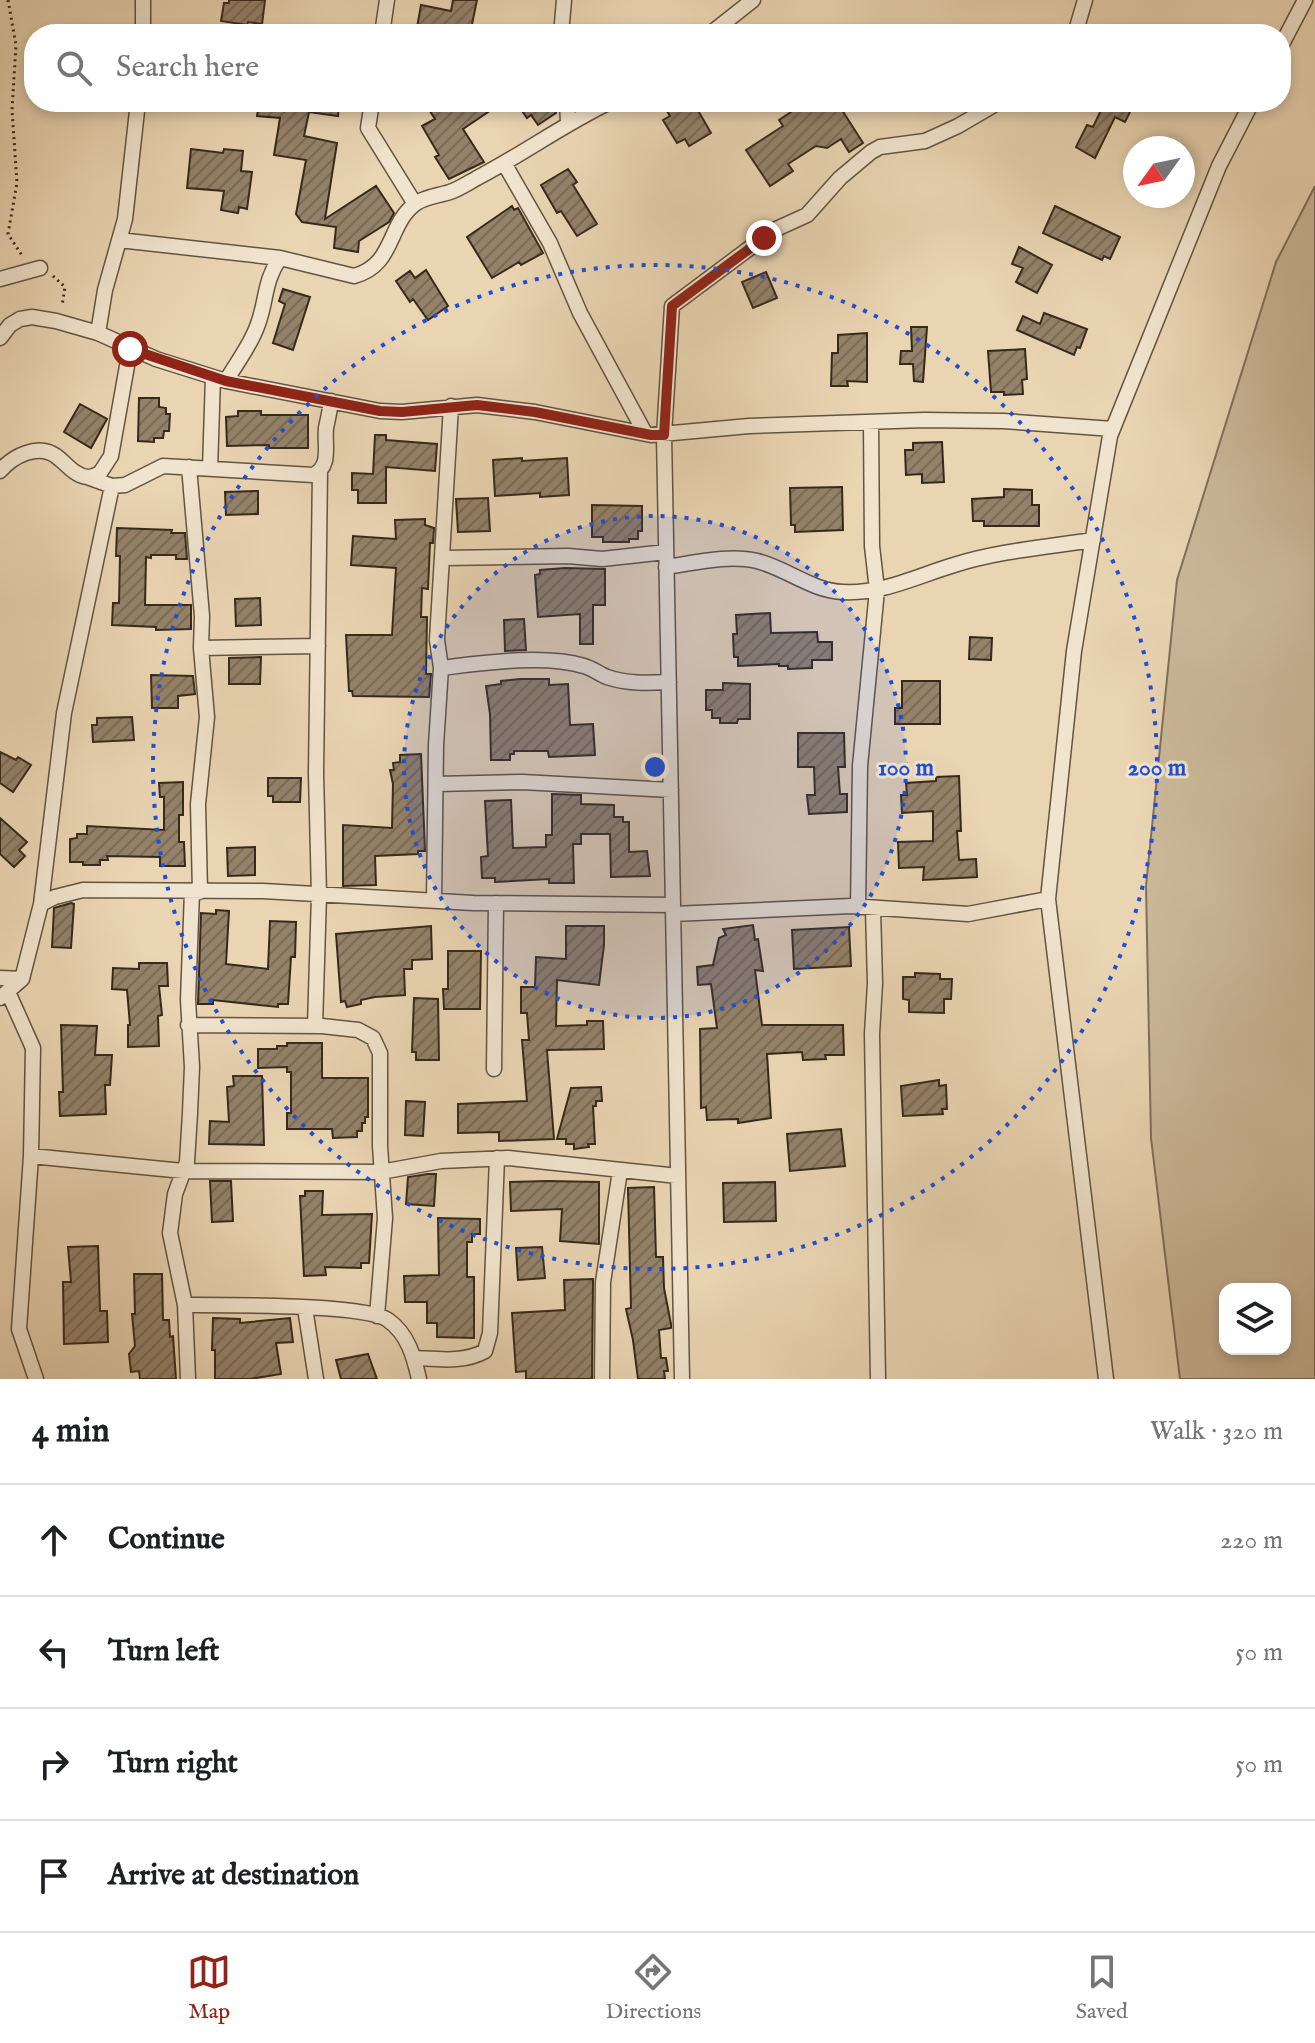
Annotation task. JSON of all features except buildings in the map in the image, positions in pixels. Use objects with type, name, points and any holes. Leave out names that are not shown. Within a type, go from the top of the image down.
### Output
[{"type":"street","points":[[143,0],[143,24]]},
{"type":"street","points":[[383,24],[387,0]]},
{"type":"street","points":[[562,24],[564,0]]},
{"type":"street","points":[[723,24],[753,0]]},
{"type":"street","points":[[1078,24],[1085,0]]},
{"type":"street","points":[[1291,27],[1305,0]]},
{"type":"street","points":[[98,333],[105,290],[125,219],[137,112]]},
{"type":"street","points":[[370,112],[368,128],[415,204]]},
{"type":"street","points":[[568,112],[568,122]]},
{"type":"street","points":[[119,240],[280,258],[354,276],[366,273],[380,260],[392,242],[399,222],[415,204],[450,192],[589,112]]},
{"type":"street","points":[[682,1379],[664,435],[672,306],[774,230],[807,215],[840,178],[871,152],[880,147],[925,141],[982,112]]},
{"type":"street","points":[[1106,1379],[1048,899],[1074,651],[1113,429],[1219,166],[1247,112]]},
{"type":"street","points":[[504,163],[550,243],[580,313],[645,433]]},
{"type":"street","points":[[210,469],[220,379],[252,339],[260,321],[270,272],[280,258]]},
{"type":"street","points":[[0,279],[40,268]]},
{"type":"street","points":[[0,338],[10,325],[32,317],[98,333],[130,349],[220,379],[380,411],[477,405],[664,435],[735,427],[924,420],[1003,421],[1113,429]]},
{"type":"street","points":[[87,477],[100,473],[111,456],[130,349]]},
{"type":"street","points":[[315,1026],[319,895],[316,773],[320,471],[326,452],[331,401]]},
{"type":"street","points":[[434,901],[436,745],[441,668],[437,640],[451,406]]},
{"type":"street","points":[[871,422],[872,546],[877,590],[860,766],[866,908],[875,983],[872,1034],[878,1379]]},
{"type":"street","points":[[0,471],[20,454],[34,450],[54,454],[70,470],[112,486],[125,485],[163,466],[297,475],[313,475],[320,471]]},
{"type":"street","points":[[188,1379],[185,1305],[170,1233],[175,1194],[187,1162],[192,1067],[188,1025],[198,804],[207,717],[189,467]]},
{"type":"street","points":[[36,1379],[19,1329],[31,1156],[33,1048],[4,995],[22,979],[41,904],[64,713],[112,486]]},
{"type":"street","points":[[444,558],[568,556],[602,559],[743,559],[759,561],[793,577],[840,592],[877,590],[924,577],[955,564],[1093,540]]},
{"type":"street","points":[[201,648],[318,646]]},
{"type":"street","points":[[441,668],[488,662],[535,661],[585,666],[634,684],[669,682]]},
{"type":"street","points":[[437,784],[522,782],[671,790]]},
{"type":"street","points":[[41,904],[83,890],[263,891],[673,910],[866,908],[968,914],[1048,899]]},
{"type":"street","points":[[494,1069],[496,903]]},
{"type":"street","points":[[0,978],[22,979]]},
{"type":"street","points":[[188,1025],[315,1026],[358,1030],[373,1038],[380,1053],[381,1172],[385,1218],[377,1316]]},
{"type":"street","points":[[31,1156],[183,1171],[381,1172],[441,1161],[497,1158],[678,1176]]},
{"type":"street","points":[[415,1358],[474,1357],[485,1351],[490,1333],[497,1158]]},
{"type":"street","points":[[602,1379],[603,1282],[620,1171]]},
{"type":"street","points":[[185,1305],[305,1308],[386,1318],[402,1333],[415,1358],[419,1379]]},
{"type":"street","points":[[305,1308],[316,1379]]},
{"type":"path","points":[[8,0],[16,45],[12,110],[17,183],[8,234],[21,255],[65,287],[56,321]]},
{"type":"shaded area","points":[[1315,186],[1315,1379],[1180,1379],[1151,1138],[1146,886],[1177,580],[1276,262]]},
{"type":"route","points":[[130,349],[226,381],[380,411],[477,405],[664,435],[672,306],[764,238]]}]
